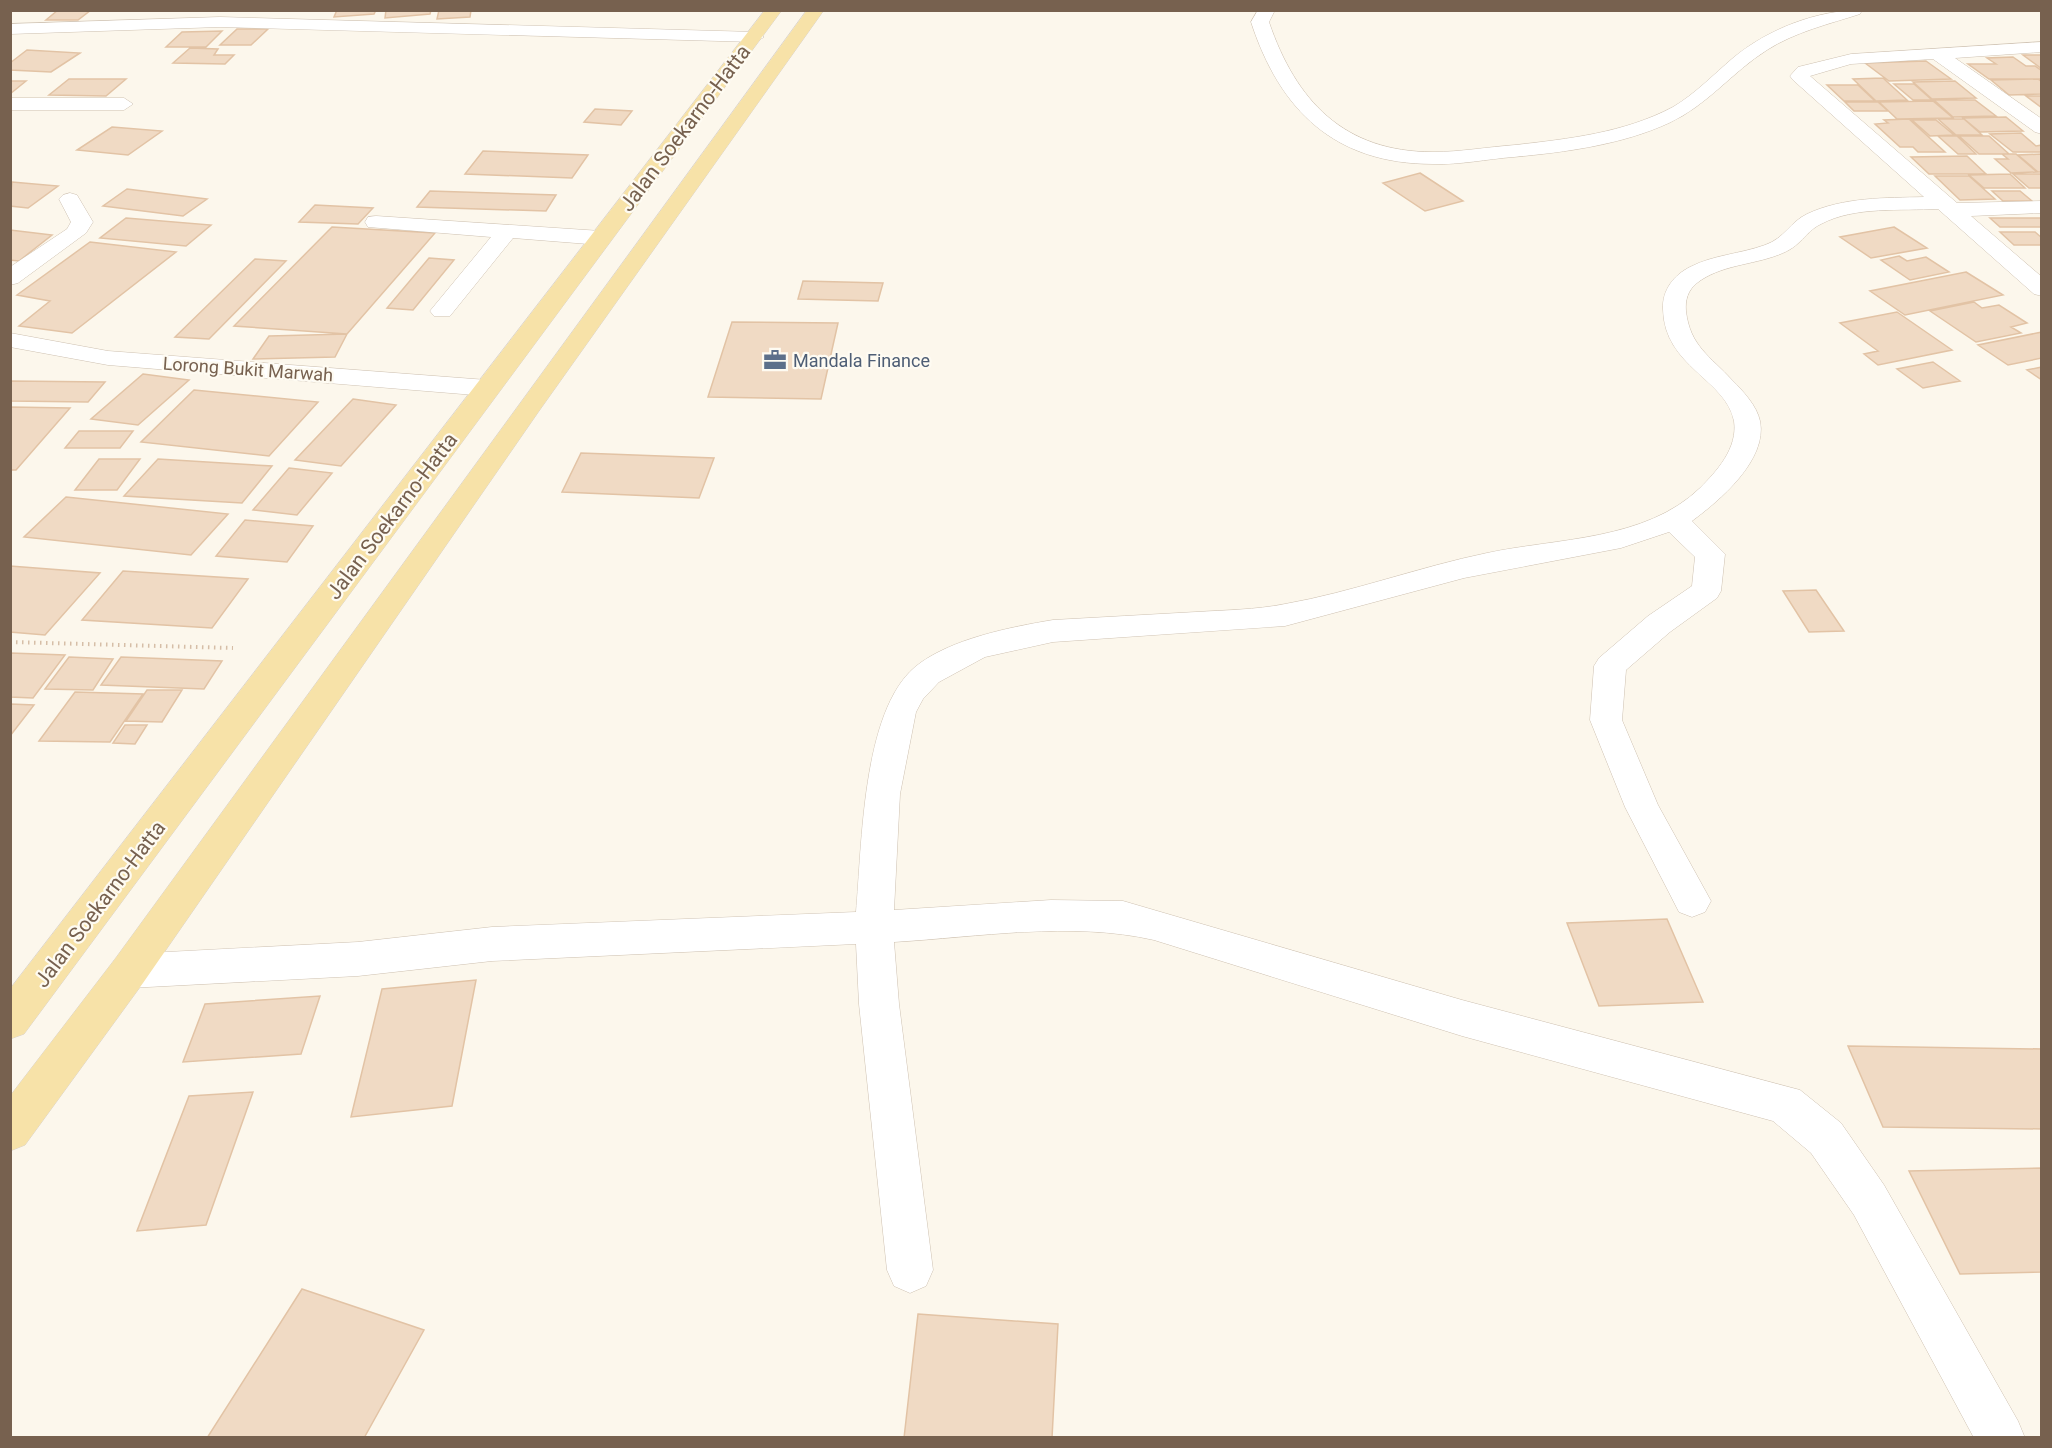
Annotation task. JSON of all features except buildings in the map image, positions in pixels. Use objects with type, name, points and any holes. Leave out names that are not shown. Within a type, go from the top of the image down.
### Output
[{"type":"main road","name":"Jalan Soekarno-Hatta","points":[[10,1022],[294,649],[774,10]]},
{"type":"main road","points":[[10,1131],[129,971],[530,406],[816,10]]},
{"type":"street","points":[[1267,10],[1260,22],[1285,80],[1323,126],[1370,149],[1424,158],[1537,149],[1624,133],[1679,111],[1702,96],[1748,54],[1763,45],[1854,10]]},
{"type":"street","points":[[10,29],[123,27],[304,17],[755,37]]},
{"type":"street","points":[[2042,47],[1851,59],[1804,71],[1799,76],[2042,289]]},
{"type":"street","points":[[1936,53],[2042,128]]},
{"type":"street","points":[[10,104],[124,104]]},
{"type":"street","points":[[10,278],[75,233],[82,222],[70,199]]},
{"type":"street","points":[[910,1270],[879,1004],[874,927],[883,794],[900,712],[911,691],[928,674],[975,649],[1019,636],[1285,615],[1489,562],[1627,539],[1673,520],[1715,490],[1743,453],[1750,431],[1743,409],[1726,386],[1695,358],[1674,330],[1673,310],[1676,291],[1689,278],[1707,268],[1751,257],[1789,243],[1803,226],[1818,217],[1868,208],[2042,207]]},
{"type":"street","points":[[376,222],[602,238]]},
{"type":"street","points":[[442,311],[507,231]]},
{"type":"street","name":"Lorong Bukit Marwah","points":[[10,340],[108,358],[488,388]]},
{"type":"street","points":[[1673,520],[1710,554],[1706,591],[1659,624],[1610,666],[1606,720],[1642,807],[1692,901]]},
{"type":"street","points":[[129,971],[358,959],[492,944],[874,927],[1051,916],[1123,917],[1177,930],[1462,1017],[1785,1104],[1826,1138],[1869,1200],[2001,1437]]},
{"type":"path","points":[[10,642],[294,649]]},
{"type":"place","name":"Mandala Finance","points":[[775,360]]}]
